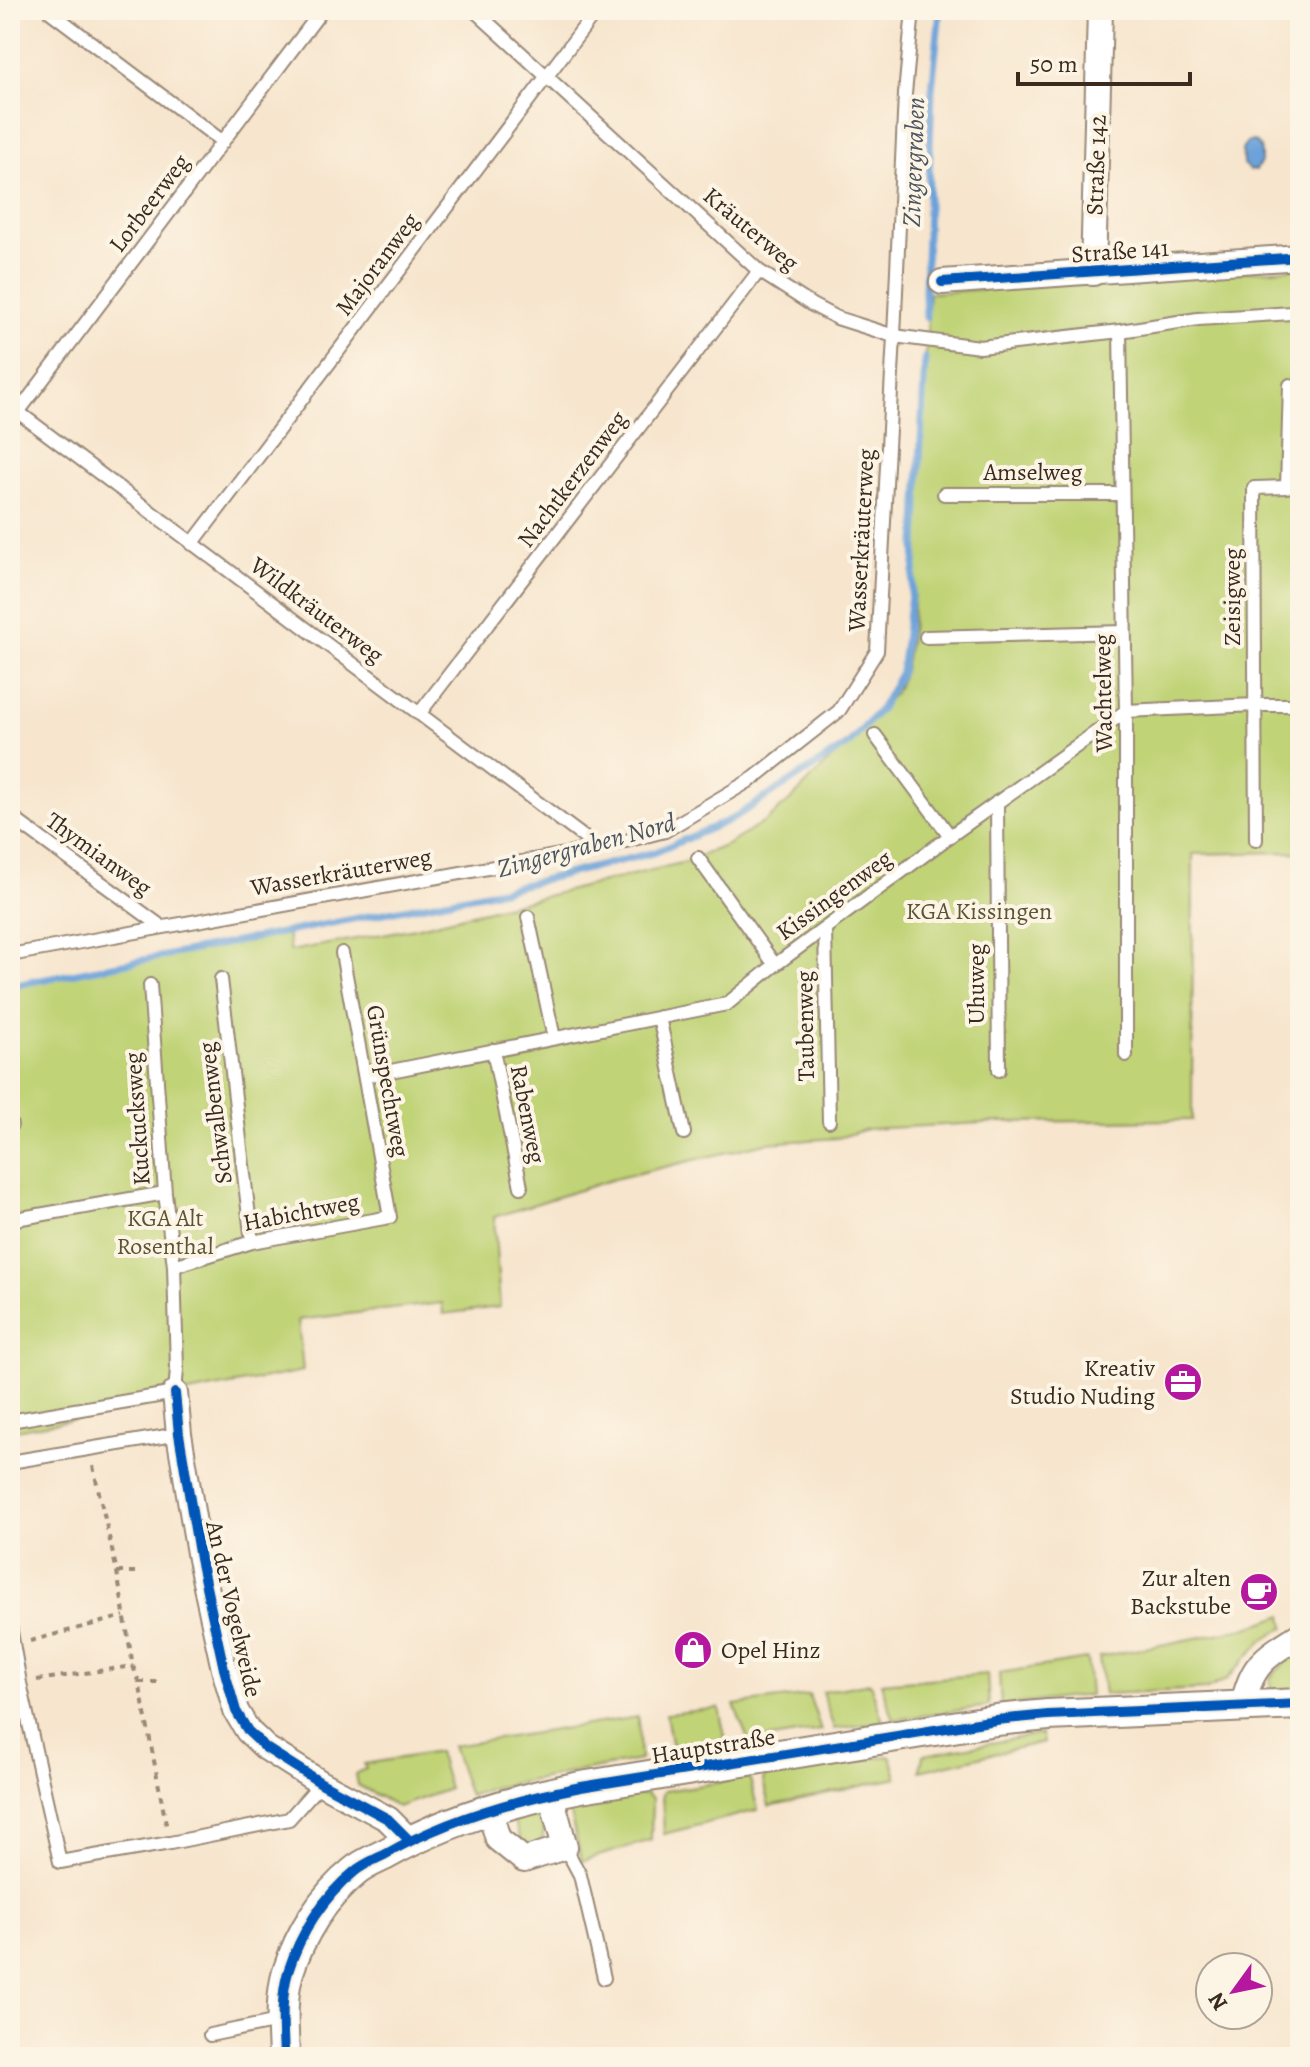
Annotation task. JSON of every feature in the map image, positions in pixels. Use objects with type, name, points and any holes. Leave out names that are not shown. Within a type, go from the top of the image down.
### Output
[{"type":"street","name":"Straße 142","points":[[1093,273],[1100,10]]},
{"type":"street","name":"Straße 141","points":[[942,282],[1300,257]]},
{"type":"street","name":"An der Vogelweide","points":[[175,1393],[200,1559],[236,1711],[248,1731],[266,1748],[321,1783],[388,1819],[409,1840]]},
{"type":"street","points":[[1243,1706],[1248,1683],[1261,1662],[1300,1635]]},
{"type":"street","name":"Hauptstraße","points":[[284,2057],[283,2005],[287,1974],[301,1937],[323,1902],[355,1871],[409,1840],[489,1809],[550,1792],[996,1720],[1044,1715],[1300,1704]]},
{"type":"street","points":[[489,1809],[498,1839],[524,1860],[565,1847],[550,1792]]},
{"type":"lane","points":[[48,10],[223,142]]},
{"type":"lane","name":"Lorbeerweg","points":[[10,423],[14,409],[322,10]]},
{"type":"lane","name":"Kräuterweg","points":[[474,10],[759,271],[837,318],[894,336],[980,347],[1198,319],[1300,315]]},
{"type":"lane","name":"Majoranweg","points":[[192,544],[597,10]]},
{"type":"lane","name":"Wasserkräuterweg","points":[[10,955],[598,848],[665,831],[754,778],[839,711],[877,651],[905,94],[913,10]]},
{"type":"lane","name":"Nachtkerzenweg","points":[[419,714],[759,271]]},
{"type":"lane","name":"Wachtelweg","points":[[1120,331],[1126,711],[1126,1055]]},
{"type":"lane","name":"Zeisigweg","points":[[1256,840],[1254,488],[1287,487],[1290,385]]},
{"type":"lane","name":"Wildkräuterweg","points":[[14,409],[598,848]]},
{"type":"lane","name":"Amselweg","points":[[944,494],[1122,494]]},
{"type":"lane","points":[[926,637],[1124,632]]},
{"type":"lane","points":[[1126,711],[1300,705]]},
{"type":"lane","name":"Kissingenweg","points":[[366,1076],[727,1004],[950,836],[1126,711]]},
{"type":"lane","points":[[875,735],[950,836]]},
{"type":"lane","name":"Uhuweg","points":[[997,802],[999,1070]]},
{"type":"lane","name":"Thymianweg","points":[[10,816],[162,927]]},
{"type":"lane","points":[[698,858],[775,965]]},
{"type":"lane","points":[[528,917],[554,1038]]},
{"type":"lane","name":"Taubenweg","points":[[825,930],[829,1121]]},
{"type":"lane","name":"Grünspechtweg","points":[[342,953],[390,1217]]},
{"type":"lane","name":"Schwalbenweg","points":[[221,979],[252,1242]]},
{"type":"lane","name":"Kuckucksweg","points":[[150,985],[165,1193],[174,1266],[175,1393]]},
{"type":"lane","points":[[659,1017],[684,1133]]},
{"type":"lane","name":"Rabenweg","points":[[493,1050],[521,1187]]},
{"type":"lane","points":[[10,1220],[165,1193]]},
{"type":"lane","name":"Habichtweg","points":[[174,1266],[252,1242],[390,1217]]},
{"type":"lane","points":[[10,1421],[175,1393]]},
{"type":"lane","points":[[10,1462],[179,1434]]},
{"type":"lane","points":[[10,1626],[60,1862],[289,1819],[321,1783]]},
{"type":"lane","points":[[565,1847],[580,1875],[604,1978]]},
{"type":"lane","points":[[210,2035],[283,2020]]},
{"type":"path","points":[[89,1449],[117,1572],[170,1843]]},
{"type":"path","points":[[117,1572],[140,1572]]},
{"type":"path","points":[[14,1645],[124,1616]]},
{"type":"path","points":[[20,1683],[133,1666]]},
{"type":"path","points":[[139,1682],[157,1682]]},
{"type":"green space","name":"KGA Kissingen","points":[[1300,268],[1300,852],[1193,854],[1192,1120],[1002,1122],[867,1129],[838,1138],[766,1143],[614,1179],[494,1217],[500,1307],[443,1314],[442,1303],[298,1320],[303,1371],[189,1393],[152,1405],[10,1431],[10,986],[287,932],[290,951],[415,928],[685,862],[727,845],[766,821],[793,798],[895,693],[904,671],[912,625],[929,293]]},
{"type":"green space","points":[[1283,1615],[1285,1627],[1262,1641],[1226,1680],[1207,1689],[1104,1694],[1099,1657],[1247,1628]]},
{"type":"green space","points":[[1300,1647],[1300,1692],[1275,1690],[1270,1678]]},
{"type":"green space","points":[[1087,1659],[1090,1695],[1001,1706],[999,1673]]},
{"type":"green space","points":[[987,1674],[989,1706],[894,1720],[881,1683]]},
{"type":"green space","points":[[870,1683],[883,1722],[834,1729],[822,1692]]},
{"type":"green space","points":[[809,1695],[821,1730],[749,1742],[734,1705]]},
{"type":"green space","points":[[719,1708],[727,1746],[673,1754],[666,1714]]},
{"type":"green space","points":[[638,1717],[640,1760],[491,1788],[469,1796],[452,1746]]},
{"type":"green space","points":[[1041,1734],[1043,1742],[920,1771],[923,1755]]},
{"type":"green space","points":[[438,1752],[449,1789],[398,1807],[358,1785],[356,1774],[366,1768],[364,1764]]},
{"type":"green space","points":[[888,1756],[897,1778],[769,1806],[763,1781],[765,1776]]},
{"type":"green space","points":[[747,1778],[758,1810],[664,1834],[664,1791]]},
{"type":"green space","points":[[646,1793],[652,1799],[651,1840],[582,1861],[568,1806]]},
{"type":"green space","points":[[540,1810],[544,1826],[541,1842],[527,1847],[513,1819]]},
{"type":"water","points":[[1253,141],[1261,152],[1261,162],[1256,170],[1250,170],[1243,164],[1242,150],[1247,142]]},
{"type":"waterway","name":"Zingergraben","points":[[926,317],[932,90],[940,10]]},
{"type":"waterway","name":"Zingergraben Nord","points":[[10,986],[502,890],[656,852],[732,819],[849,744],[881,708],[901,672],[915,565],[925,358]]},
{"type":"cycle path","points":[[942,282],[1300,257]]},
{"type":"cycle path","points":[[175,1393],[200,1559],[236,1711],[248,1731],[266,1748],[321,1783],[388,1819],[409,1840]]},
{"type":"cycle path","points":[[284,2057],[285,1982],[299,1944],[323,1905],[343,1882],[365,1864],[432,1831],[480,1813],[581,1787],[996,1720],[1300,1704]]},
{"type":"place","name":"Kreativ Studio Nuding","points":[[1183,1382]]},
{"type":"place","name":"Zur alten Backstube","points":[[1259,1592]]},
{"type":"place","name":"Opel Hinz","points":[[693,1650]]},
{"type":"park label","name":"KGA Alt Rosenthal","points":[[165,1232]]}]
